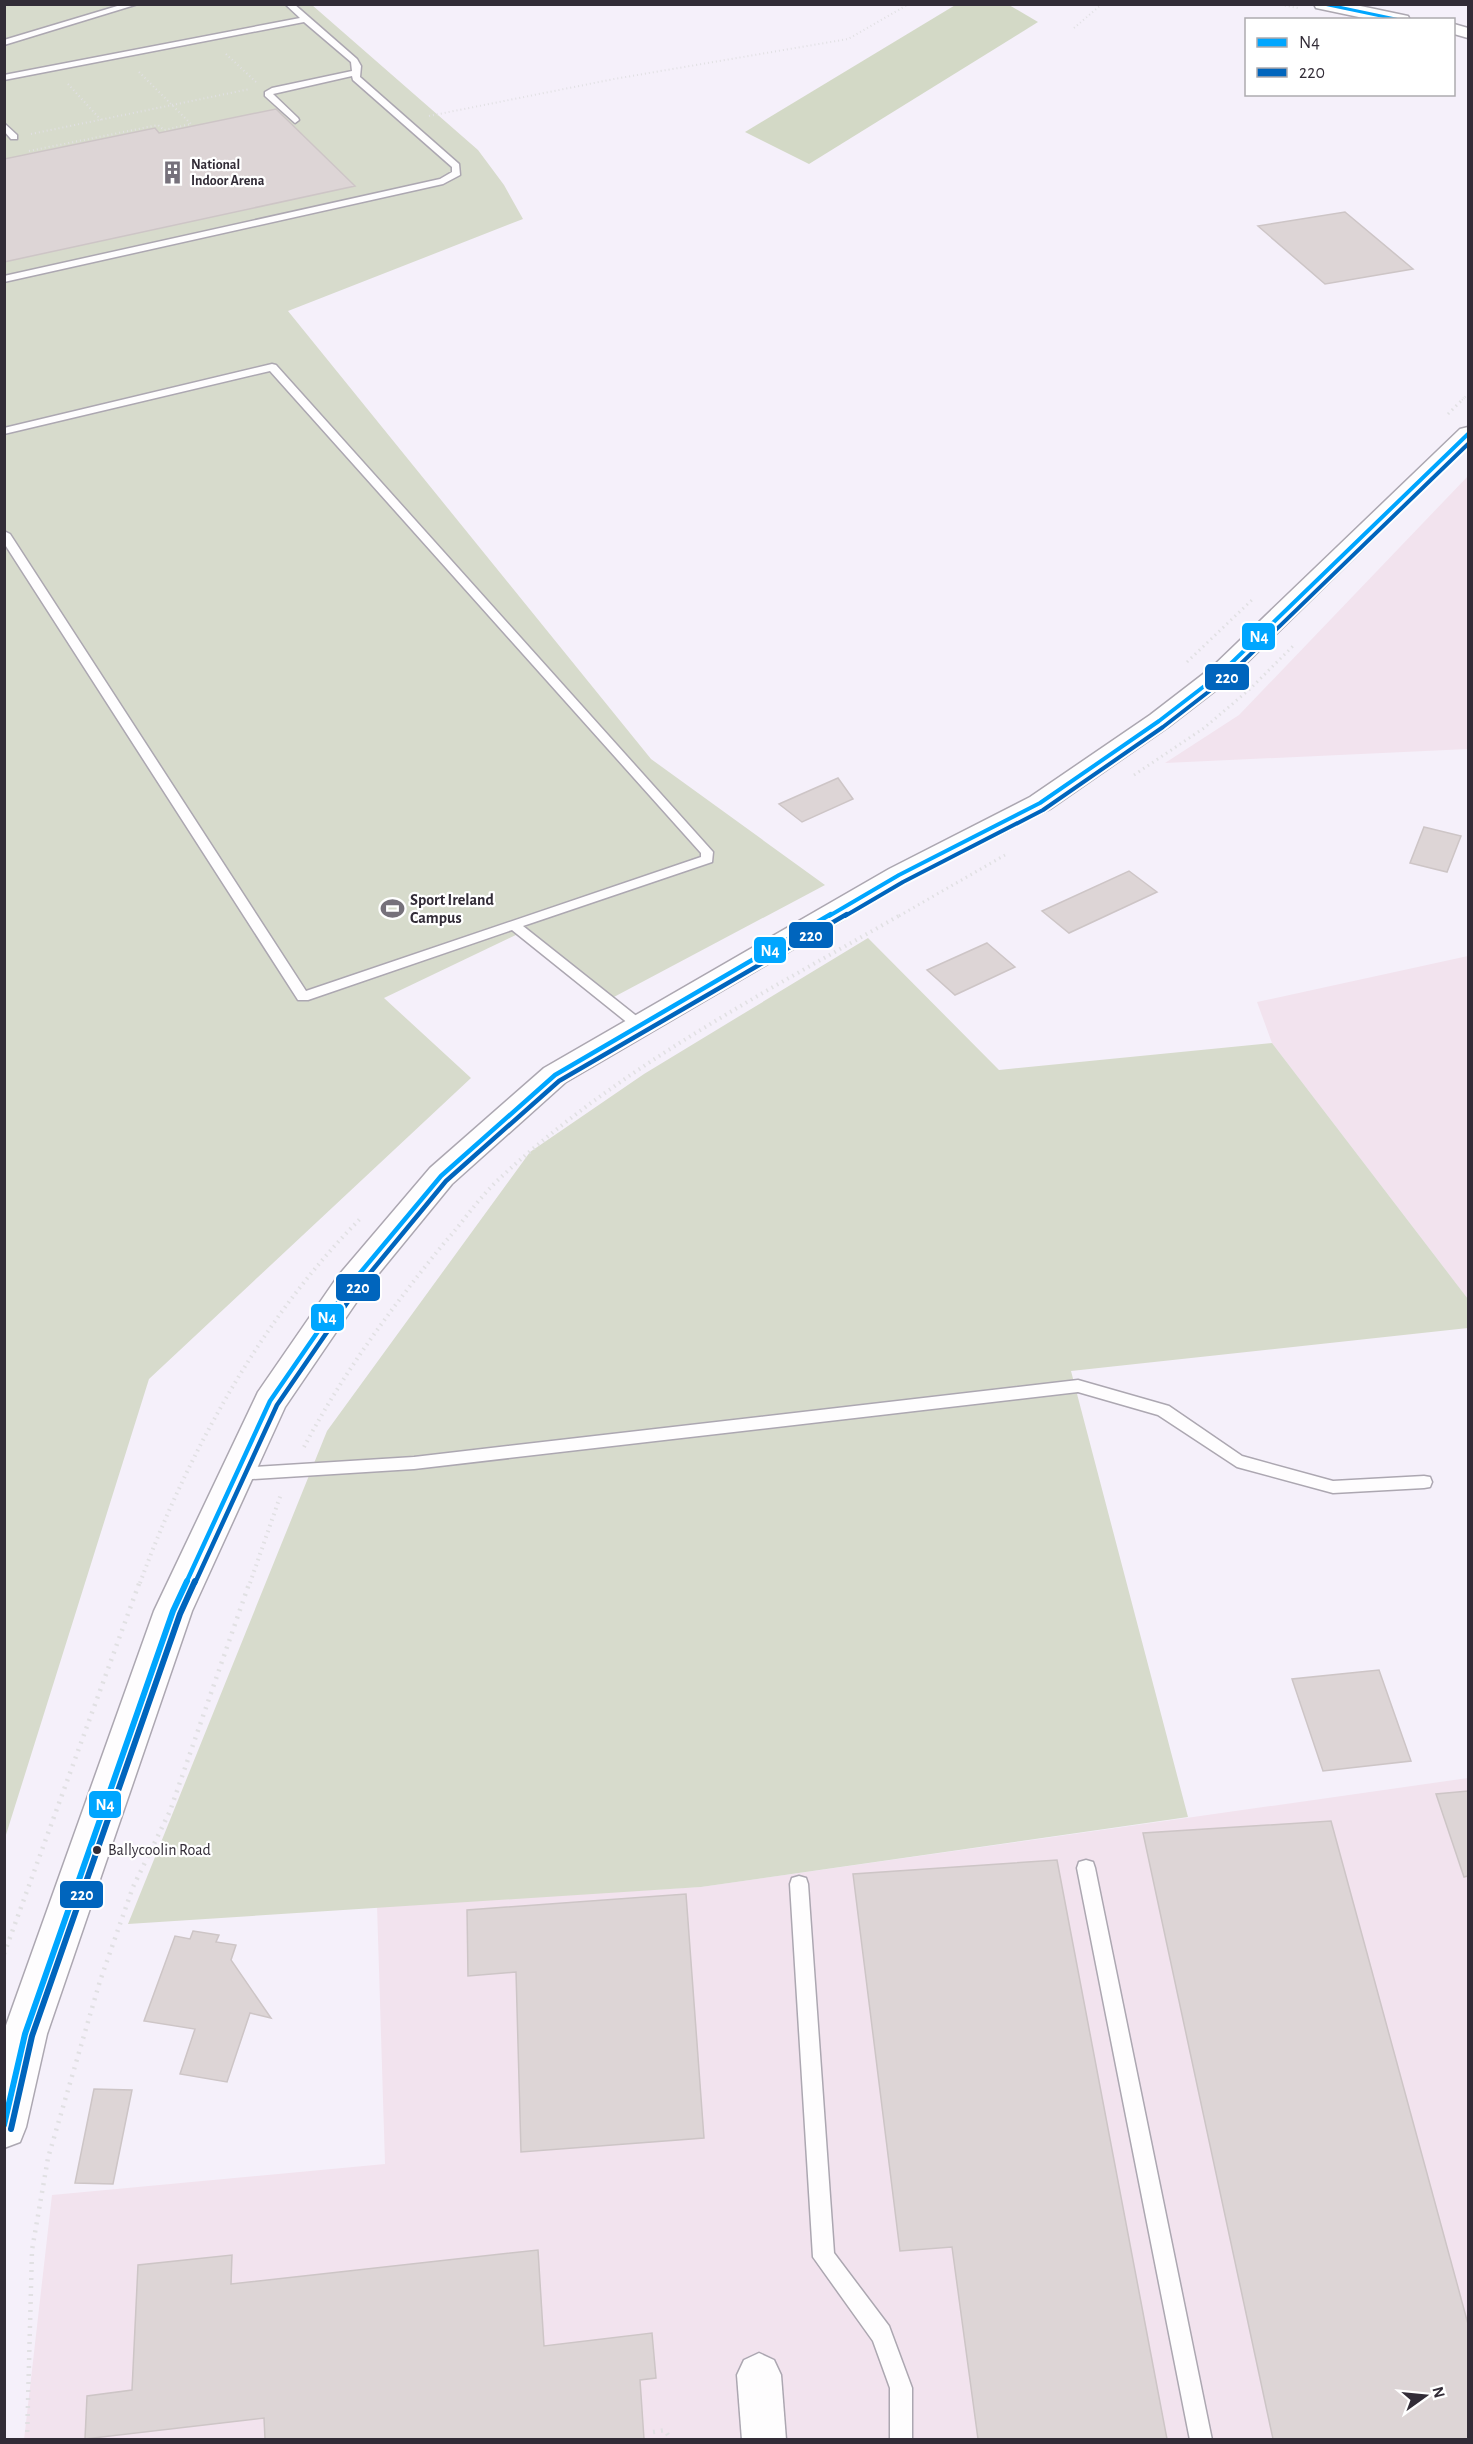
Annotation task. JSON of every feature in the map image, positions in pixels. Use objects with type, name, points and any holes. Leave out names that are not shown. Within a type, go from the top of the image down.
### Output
[{"type":"street","points":[[1322,4],[1392,18]]},
{"type":"street","points":[[4,2127],[25,2034],[173,1611],[270,1401],[350,1285],[441,1176],[555,1075],[899,875],[1040,803],[1159,721],[1220,674],[1468,434]]},
{"type":"street","points":[[759,2375],[764,2439]]},
{"type":"lane","points":[[4,43],[134,4]]},
{"type":"lane","points":[[4,279],[443,181],[454,176],[457,173],[456,166],[357,78],[355,73],[357,66],[354,61],[289,4]]},
{"type":"lane","points":[[4,78],[305,19]]},
{"type":"lane","points":[[295,120],[268,94],[275,90],[355,73]]},
{"type":"lane","points":[[4,125],[14,137]]},
{"type":"lane","points":[[4,431],[272,367],[707,852],[707,859],[303,997],[4,534]]},
{"type":"lane","points":[[512,924],[639,1025]]},
{"type":"lane","points":[[236,1474],[414,1463],[1078,1386],[1162,1410],[1237,1461],[1333,1487],[1424,1482]]},
{"type":"lane","points":[[1086,1868],[1202,2439]]},
{"type":"lane","points":[[798,1884],[824,2257],[881,2334],[901,2388],[901,2439]]},
{"type":"path","points":[[405,121],[614,79],[848,39],[909,4]]},
{"type":"path","points":[[1074,28],[1102,4]]},
{"type":"path","points":[[14,137],[261,87],[208,37]]},
{"type":"path","points":[[27,152],[158,125],[164,130],[192,125],[122,54]]},
{"type":"path","points":[[54,68],[101,120]]},
{"type":"path","points":[[1443,419],[1468,394]]},
{"type":"path","points":[[1180,668],[1254,599]]},
{"type":"path","points":[[1132,776],[1204,728],[1250,689],[1300,638]]},
{"type":"path","points":[[311,1433],[349,1369],[405,1290],[498,1180],[575,1114],[693,1034],[1011,851]]},
{"type":"path","points":[[4,1954],[154,1543],[205,1437],[267,1332],[342,1238],[367,1212]]},
{"type":"path","points":[[27,2439],[32,2250],[48,2158],[111,1950],[133,1887],[170,1810],[277,1502]]},
{"type":"path","points":[[653,2432],[665,2430],[671,2439]]},
{"type":"shaded area","name":"Sport Ireland Campus","points":[[5,5],[312,5],[478,150],[504,185],[523,219],[288,311],[651,759],[825,885],[612,998],[520,933],[384,998],[471,1078],[149,1379],[5,1838]]},
{"type":"shaded area","points":[[1468,476],[1468,749],[1165,763],[1239,715]]},
{"type":"shaded area","points":[[868,938],[999,1070],[1272,1043],[1468,1299],[1468,1328],[1071,1371],[1188,1817],[701,1887],[128,1924],[327,1431],[530,1152],[644,1074]]},
{"type":"shaded area","points":[[1468,956],[1468,1299],[1272,1043],[1257,1002]]},
{"type":"shaded area","points":[[1468,1778],[1468,2439],[24,2440],[52,2195],[385,2164],[377,1905],[701,1887]]},
{"type":"green space","points":[[957,4],[1009,5],[1038,22],[809,164],[745,132]]},
{"type":"building","name":"National Indoor Arena","points":[[276,109],[355,186],[4,262],[4,159],[155,128],[159,133]]},
{"type":"building","points":[[1345,212],[1413,269],[1325,284],[1258,226]]},
{"type":"building","points":[[838,778],[853,799],[802,822],[779,804]]},
{"type":"building","points":[[1424,827],[1461,836],[1447,872],[1410,863]]},
{"type":"building","points":[[1129,871],[1157,892],[1069,933],[1042,911]]},
{"type":"building","points":[[987,943],[1015,967],[955,995],[927,970]]},
{"type":"building","points":[[1379,1670],[1411,1761],[1323,1771],[1292,1679]]},
{"type":"building","points":[[1468,1791],[1468,1876],[1464,1877],[1436,1794]]},
{"type":"building","points":[[1331,1821],[1468,2324],[1468,2439],[1273,2439],[1143,1833]]},
{"type":"building","points":[[1057,1860],[1167,2439],[978,2439],[952,2247],[900,2251],[853,1874]]},
{"type":"building","points":[[686,1894],[704,2138],[521,2152],[516,1972],[468,1976],[467,1910]]},
{"type":"building","points":[[193,1931],[219,1935],[216,1942],[236,1945],[231,1960],[271,2018],[250,2013],[227,2082],[180,2074],[195,2029],[144,2021],[175,1936],[190,1939]]},
{"type":"building","points":[[94,2089],[132,2090],[113,2184],[75,2183]]},
{"type":"building","points":[[538,2250],[544,2346],[652,2333],[656,2378],[640,2380],[644,2439],[265,2439],[264,2418],[85,2439],[87,2396],[132,2390],[138,2265],[232,2255],[231,2284]]},
{"type":"transit line","name":"N4","points":[[1324,4],[1390,18]]},
{"type":"transit line","name":"N4","points":[[4,2125],[25,2034],[173,1611],[270,1401],[350,1285],[441,1176],[555,1075],[899,875],[1040,803],[1159,721],[1220,674],[1468,434]]},
{"type":"transit line","name":"220","points":[[11,2129],[32,2036],[180,1614],[277,1405],[356,1290],[446,1181],[559,1081],[903,882],[1043,810],[1163,727],[1225,679],[1468,444]]},
{"type":"place","name":"National Indoor Arena","points":[[173,173]]},
{"type":"place","name":"Sport Ireland Campus","points":[[392,909]]},
{"type":"place","name":"Ballycoolin Road","points":[[97,1850]]}]
